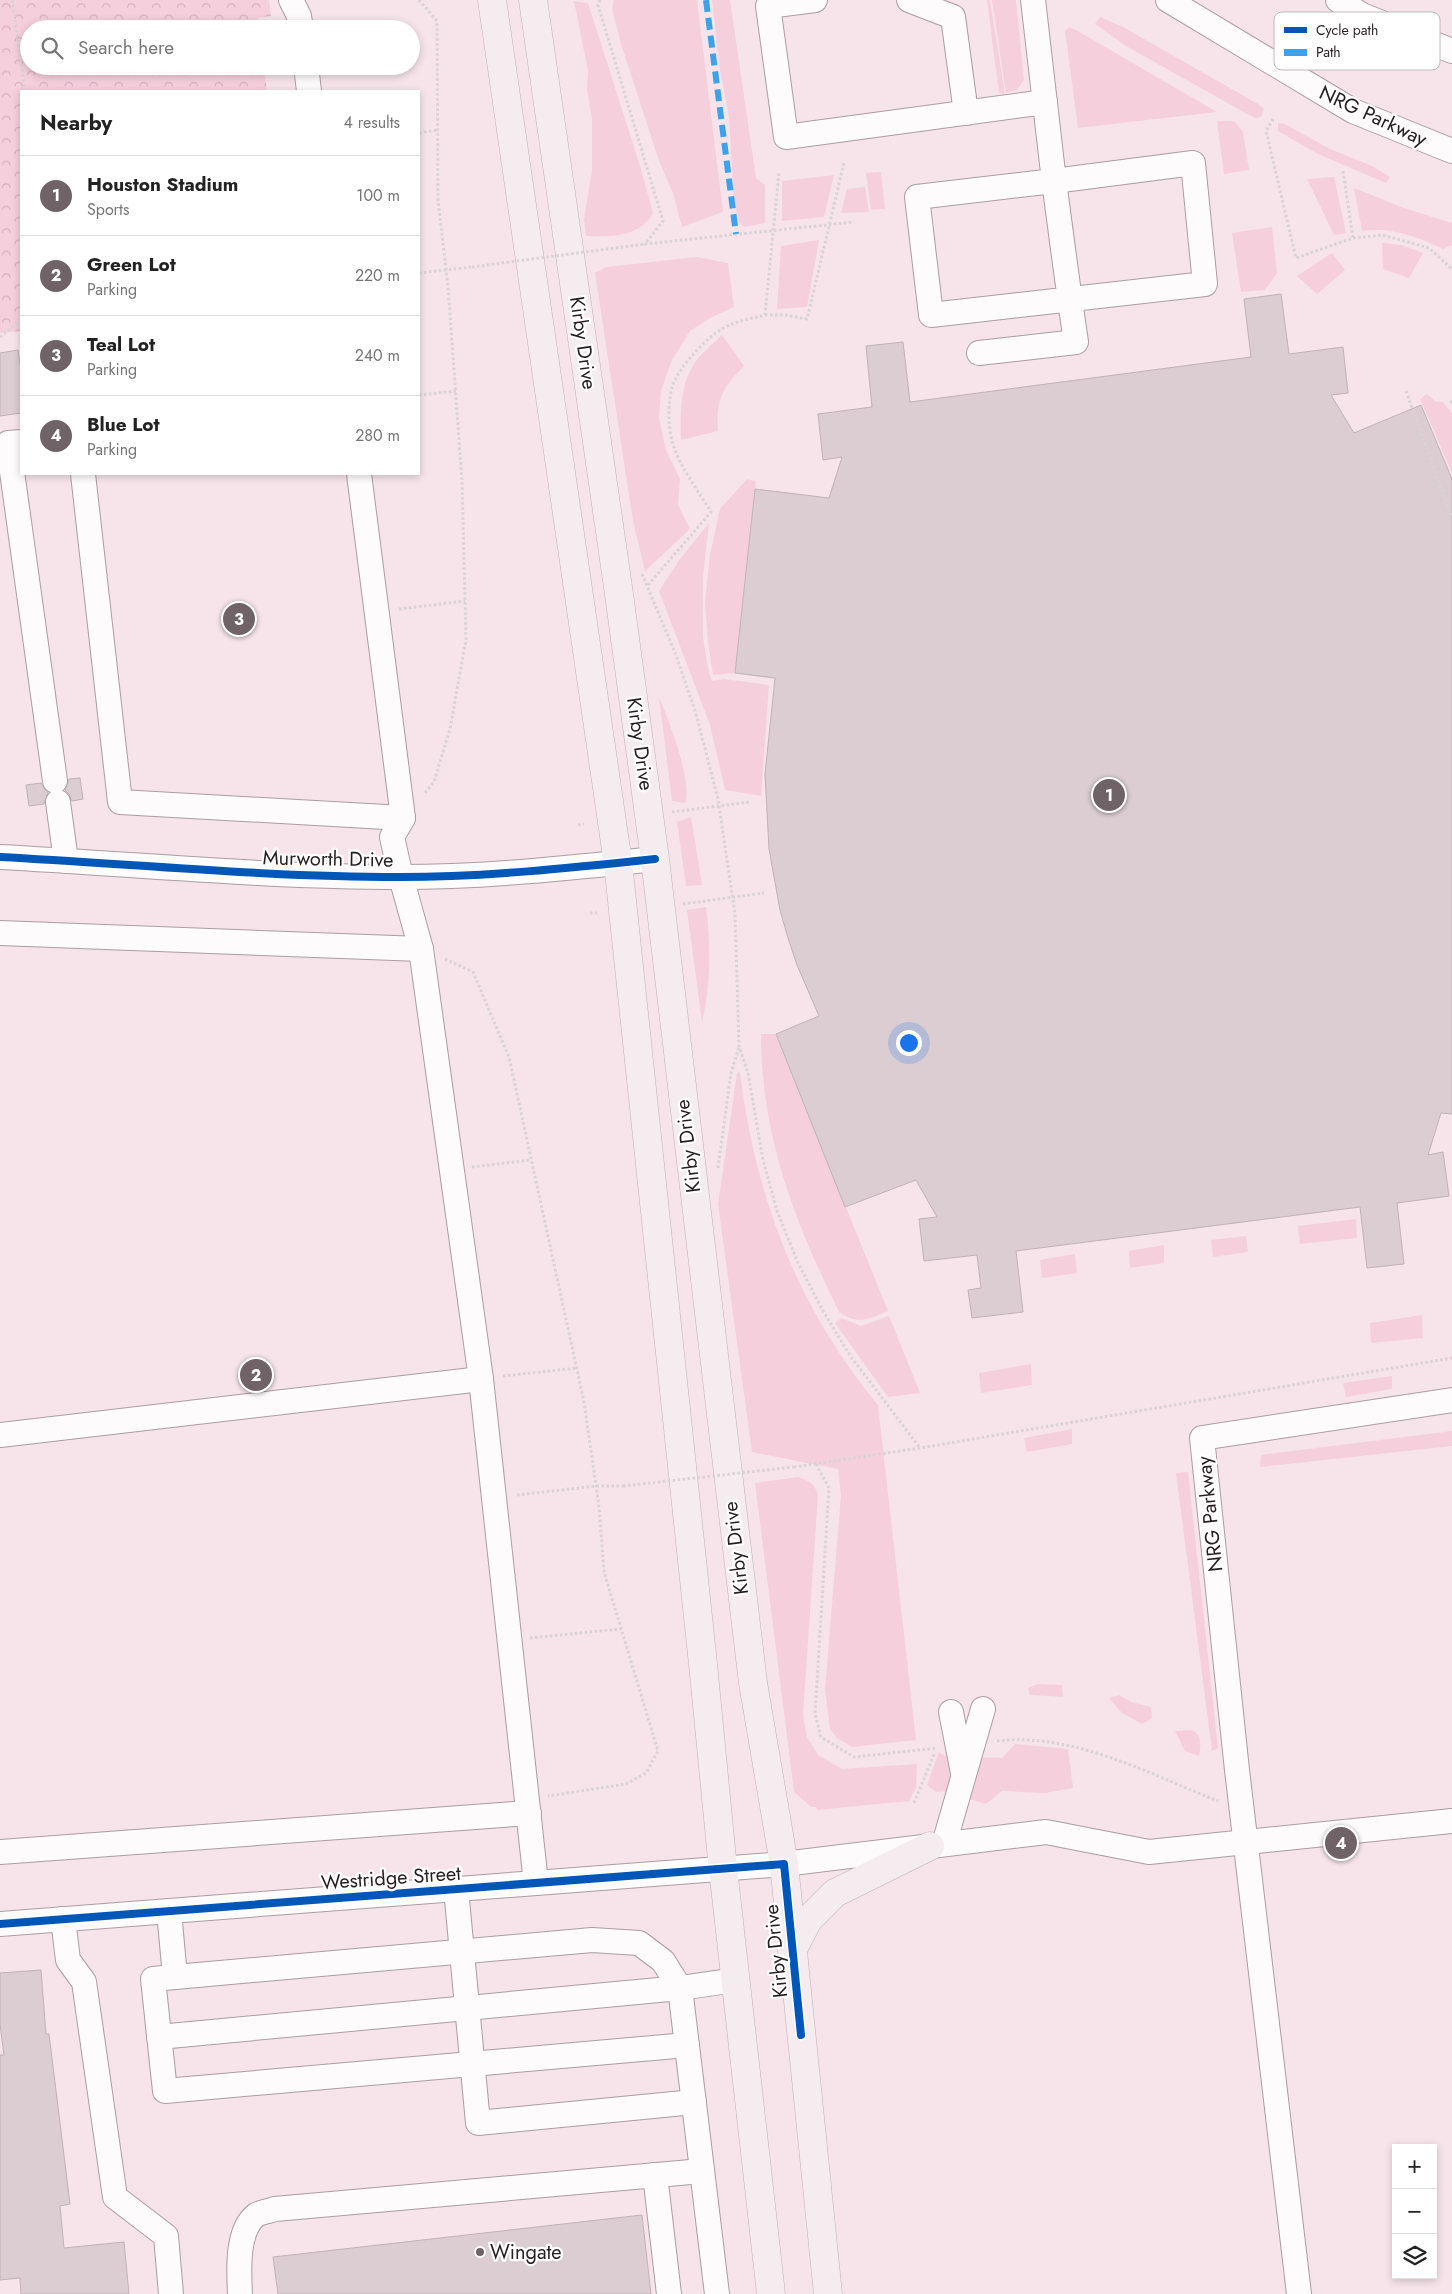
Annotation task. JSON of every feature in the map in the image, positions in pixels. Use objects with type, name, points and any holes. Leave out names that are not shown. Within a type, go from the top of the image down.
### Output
[{"type":"main road","name":"Kirby Drive","points":[[492,0],[618,863],[722,1869],[771,2294]]},
{"type":"main road","name":"Kirby Drive","points":[[533,0],[655,859],[753,1683],[784,1864],[828,2294]]},
{"type":"main road","points":[[547,378],[587,373]]},
{"type":"main road","points":[[664,1298],[706,1294]]},
{"type":"main road","points":[[792,1951],[808,1920],[835,1893],[937,1845]]},
{"type":"street","points":[[291,0],[299,20]]},
{"type":"street","points":[[815,0],[768,6],[786,137],[1045,102]]},
{"type":"street","points":[[909,0],[953,17],[966,114]]},
{"type":"street","points":[[979,352],[1076,342],[1054,181],[1034,0]]},
{"type":"street","name":"NRG Parkway","points":[[1168,0],[1274,64]]},
{"type":"street","points":[[1338,0],[1357,12]]},
{"type":"street","points":[[1440,46],[1452,51]]},
{"type":"street","name":"NRG Parkway","points":[[1285,70],[1353,111],[1452,151]]},
{"type":"street","points":[[307,75],[309,90]]},
{"type":"street","points":[[1193,163],[1205,284],[931,315],[917,197],[1054,181],[1193,163]]},
{"type":"street","points":[[20,442],[8,443],[66,861]]},
{"type":"street","points":[[83,475],[120,802],[403,818]]},
{"type":"street","points":[[359,475],[403,818],[392,837],[421,949],[481,1379],[536,1883]]},
{"type":"street","name":"Murworth Drive","points":[[0,857],[223,872],[401,877],[484,874],[655,859]]},
{"type":"street","points":[[0,933],[421,949]]},
{"type":"street","points":[[0,1435],[481,1379]]},
{"type":"street","name":"NRG Parkway","points":[[1245,1842],[1202,1438],[1452,1400]]},
{"type":"street","points":[[937,1845],[963,1777],[983,1709]]},
{"type":"street","points":[[952,1712],[963,1777]]},
{"type":"street","points":[[0,1852],[528,1806]]},
{"type":"street","name":"Westridge Street","points":[[0,1924],[784,1864],[1046,1832],[1148,1852],[1452,1820]]},
{"type":"street","points":[[1245,1842],[1299,2294]]},
{"type":"street","points":[[456,1889],[478,2123],[694,2102]]},
{"type":"street","points":[[169,1911],[175,1977]]},
{"type":"street","points":[[64,1919],[68,1960],[84,1982],[114,2197],[166,2236],[171,2294]]},
{"type":"street","points":[[687,2046],[165,2091],[153,1979],[592,1940],[639,1943],[663,1961],[680,1988],[717,2294]]},
{"type":"street","points":[[159,2037],[680,1988],[735,1980]]},
{"type":"street","points":[[240,2294],[238,2256],[246,2231],[256,2215],[275,2209],[702,2171]]},
{"type":"street","points":[[655,2175],[669,2294]]},
{"type":"path","points":[[12,0],[20,56]]},
{"type":"path","points":[[403,818],[434,782],[450,729],[466,638],[462,481],[446,270],[438,200],[437,21],[419,0]]},
{"type":"path","points":[[600,0],[598,5],[663,220],[645,244]]},
{"type":"path","points":[[23,75],[25,90]]},
{"type":"path","points":[[1273,119],[1266,131],[1296,258],[1353,238],[1382,235],[1403,239],[1429,248],[1452,269]]},
{"type":"path","points":[[420,133],[438,130]]},
{"type":"path","points":[[648,585],[711,512],[680,461],[672,440],[669,410],[673,386],[690,358],[709,338],[730,324],[765,316],[785,315],[807,319],[844,163]]},
{"type":"path","points":[[1343,171],[1353,238]]},
{"type":"path","points":[[765,316],[779,172]]},
{"type":"path","points":[[420,272],[472,267],[645,244],[854,222]]},
{"type":"path","points":[[0,337],[20,321]]},
{"type":"path","points":[[1406,390],[1452,518]]},
{"type":"path","points":[[420,395],[456,391]]},
{"type":"path","points":[[1452,400],[1450,403],[1452,404]]},
{"type":"path","points":[[640,570],[648,585],[696,714],[712,768],[732,896],[739,1046],[748,1073],[766,1168],[777,1210],[798,1263],[823,1311],[851,1357],[920,1448]]},
{"type":"path","points":[[377,612],[465,600]]},
{"type":"path","points":[[664,814],[750,802]]},
{"type":"path","points":[[578,825],[584,824]]},
{"type":"path","points":[[675,905],[764,893]]},
{"type":"path","points":[[590,914],[597,913]]},
{"type":"path","points":[[421,949],[473,972],[509,1057],[584,1402],[596,1486],[604,1572],[658,1751],[646,1773],[626,1784],[528,1806]]},
{"type":"path","points":[[717,1177],[730,1073],[739,1046]]},
{"type":"path","points":[[452,1170],[531,1160]]},
{"type":"path","points":[[494,1498],[794,1467],[920,1448],[1452,1358]]},
{"type":"path","points":[[481,1379],[577,1368]]},
{"type":"path","points":[[510,1640],[621,1629]]},
{"type":"path","points":[[914,1803],[936,1748]]},
{"type":"green space","points":[[0,0],[269,0],[271,16],[258,18],[258,20],[20,20],[20,75],[265,75],[267,90],[20,90],[20,331],[0,333]]},
{"type":"green space","points":[[614,0],[697,0],[723,212],[682,227],[673,193],[659,161],[621,44],[612,9]]},
{"type":"green space","points":[[712,0],[730,0],[756,178],[765,185],[765,223],[744,227],[739,222],[734,201],[729,117],[720,70]]},
{"type":"green space","points":[[987,0],[990,0],[1005,94],[999,93]]},
{"type":"green space","points":[[992,0],[1016,0],[1024,80],[1017,90],[1006,93]]},
{"type":"green space","points":[[574,1],[588,3],[641,169],[653,213],[641,227],[624,234],[586,236],[584,219],[592,171],[592,119],[587,89],[588,71]]},
{"type":"green space","points":[[1100,17],[1123,27],[1258,104],[1264,109],[1261,117],[1256,118],[1247,114],[1126,46],[1095,24]]},
{"type":"green space","points":[[1069,27],[1217,112],[1078,128],[1065,31]]},
{"type":"green space","points":[[1217,121],[1234,121],[1243,132],[1249,170],[1224,174]]},
{"type":"green space","points":[[1278,123],[1285,124],[1328,148],[1372,166],[1390,177],[1386,183],[1318,154],[1278,131]]},
{"type":"green space","points":[[881,172],[885,209],[871,210],[866,173]]},
{"type":"green space","points":[[834,175],[824,217],[782,221],[782,181]]},
{"type":"green space","points":[[1334,177],[1346,233],[1334,235],[1307,179]]},
{"type":"green space","points":[[865,187],[869,212],[841,213],[847,189]]},
{"type":"green space","points":[[1354,188],[1404,208],[1452,223],[1452,245],[1443,249],[1404,234],[1384,230],[1362,231]]},
{"type":"green space","points":[[1272,227],[1277,273],[1265,290],[1241,292],[1232,233]]},
{"type":"green space","points":[[819,240],[807,307],[777,309],[781,246]]},
{"type":"green space","points":[[1382,243],[1401,245],[1423,253],[1409,278],[1383,269]]},
{"type":"green space","points":[[1332,253],[1345,270],[1317,294],[1297,276]]},
{"type":"green space","points":[[697,257],[728,263],[734,307],[710,318],[690,331],[672,360],[661,391],[659,418],[666,450],[680,479],[678,505],[690,529],[645,571],[633,521],[595,273],[606,267]]},
{"type":"green space","points":[[722,335],[744,366],[730,381],[722,395],[718,410],[718,431],[681,440],[682,396],[688,376],[699,357]]},
{"type":"green space","points":[[1427,394],[1435,401],[1443,402],[1452,413],[1452,473],[1420,399]]},
{"type":"green space","points":[[747,479],[756,481],[735,673],[713,675],[705,602],[710,555],[720,509]]},
{"type":"green space","points":[[709,523],[703,577],[703,637],[709,673],[712,681],[724,679],[769,685],[761,796],[725,790],[710,725],[659,591],[680,559]]},
{"type":"green space","points":[[659,698],[674,735],[683,767],[687,794],[685,803],[672,801]]},
{"type":"green space","points":[[691,817],[702,885],[686,886],[677,822]]},
{"type":"green space","points":[[706,907],[709,965],[702,1022],[687,910]]},
{"type":"green space","points":[[761,1034],[776,1034],[888,1311],[864,1320],[852,1319],[846,1316],[839,1312],[823,1278],[795,1211],[774,1143],[767,1108]]},
{"type":"green space","points":[[740,1072],[756,1163],[784,1248],[824,1329],[849,1368],[878,1405],[916,1740],[852,1747],[837,1738],[830,1729],[825,1690],[841,1495],[838,1469],[752,1452],[718,1204],[737,1073]]},
{"type":"green space","points":[[1356,1219],[1357,1238],[1300,1244],[1298,1226]]},
{"type":"green space","points":[[1246,1236],[1248,1252],[1213,1257],[1211,1240]]},
{"type":"green space","points":[[1164,1245],[1164,1263],[1130,1268],[1129,1251]]},
{"type":"green space","points":[[1075,1254],[1077,1273],[1042,1278],[1040,1260]]},
{"type":"green space","points":[[1422,1315],[1423,1338],[1371,1343],[1370,1323]]},
{"type":"green space","points":[[889,1316],[920,1393],[888,1397],[835,1323],[841,1318],[861,1326]]},
{"type":"green space","points":[[1031,1364],[1032,1385],[981,1393],[979,1373]]},
{"type":"green space","points":[[1392,1376],[1392,1389],[1346,1397],[1343,1383]]},
{"type":"green space","points":[[1072,1429],[1072,1444],[1027,1452],[1024,1438]]},
{"type":"green space","points":[[1452,1431],[1452,1446],[1260,1467],[1261,1455]]},
{"type":"green space","points":[[1188,1472],[1218,1748],[1212,1751],[1176,1473]]},
{"type":"green space","points":[[798,1477],[811,1483],[818,1495],[803,1715],[807,1737],[818,1755],[842,1769],[917,1764],[916,1788],[909,1801],[817,1810],[816,1807],[811,1807],[794,1792],[755,1483]]},
{"type":"green space","points":[[1038,1684],[1062,1685],[1063,1697],[1030,1695],[1028,1688]]},
{"type":"green space","points":[[1119,1695],[1131,1702],[1151,1707],[1152,1718],[1142,1724],[1122,1713],[1109,1698]]},
{"type":"green space","points":[[1191,1730],[1199,1737],[1199,1756],[1185,1751],[1175,1731]]},
{"type":"green space","points":[[1015,1744],[1068,1749],[1073,1788],[1045,1793],[1002,1791],[986,1804],[969,1799],[977,1757],[1002,1758]]},
{"type":"green space","points":[[939,1752],[953,1761],[953,1791],[936,1792],[927,1785]]},
{"type":"building","points":[[1281,294],[1289,354],[1343,347],[1348,393],[1331,395],[1354,433],[1421,405],[1452,479],[1452,1114],[1441,1113],[1428,1155],[1443,1152],[1449,1196],[1397,1203],[1404,1264],[1367,1268],[1360,1207],[1016,1251],[1023,1312],[972,1318],[968,1290],[981,1288],[977,1255],[924,1261],[919,1219],[937,1217],[916,1180],[845,1207],[776,1034],[819,1016],[797,965],[788,938],[780,910],[769,849],[765,774],[775,678],[735,673],[755,489],[829,498],[842,457],[823,460],[818,414],[872,407],[866,346],[903,342],[910,402],[1251,357],[1244,299]]},
{"type":"building","points":[[18,350],[20,363],[20,413],[0,416],[0,353]]},
{"type":"building","points":[[80,778],[83,799],[72,801],[65,790],[69,779]]},
{"type":"building","points":[[41,783],[48,793],[44,804],[29,806],[26,785]]},
{"type":"building","points":[[41,1970],[46,2034],[49,2034],[70,2204],[60,2206],[64,2248],[124,2242],[129,2294],[21,2294],[20,2278],[0,2280],[0,2055],[4,2055],[0,2024],[0,1973]]},
{"type":"building","name":"Wingate","points":[[642,2215],[651,2294],[278,2294],[273,2257]]},
{"type":"marked path","points":[[706,0],[736,234]]},
{"type":"cycle path","points":[[0,857],[249,873],[399,877],[495,874],[655,859]]},
{"type":"cycle path","points":[[0,1924],[784,1864],[801,2035]]},
{"type":"place","name":"Teal Lot","points":[[239,619]]},
{"type":"place","name":"Houston Stadium","points":[[1109,795]]},
{"type":"place","name":"Green Lot","points":[[256,1375]]},
{"type":"place","name":"Blue Lot","points":[[1341,1843]]},
{"type":"place","name":"Wingate","points":[[480,2252]]}]
